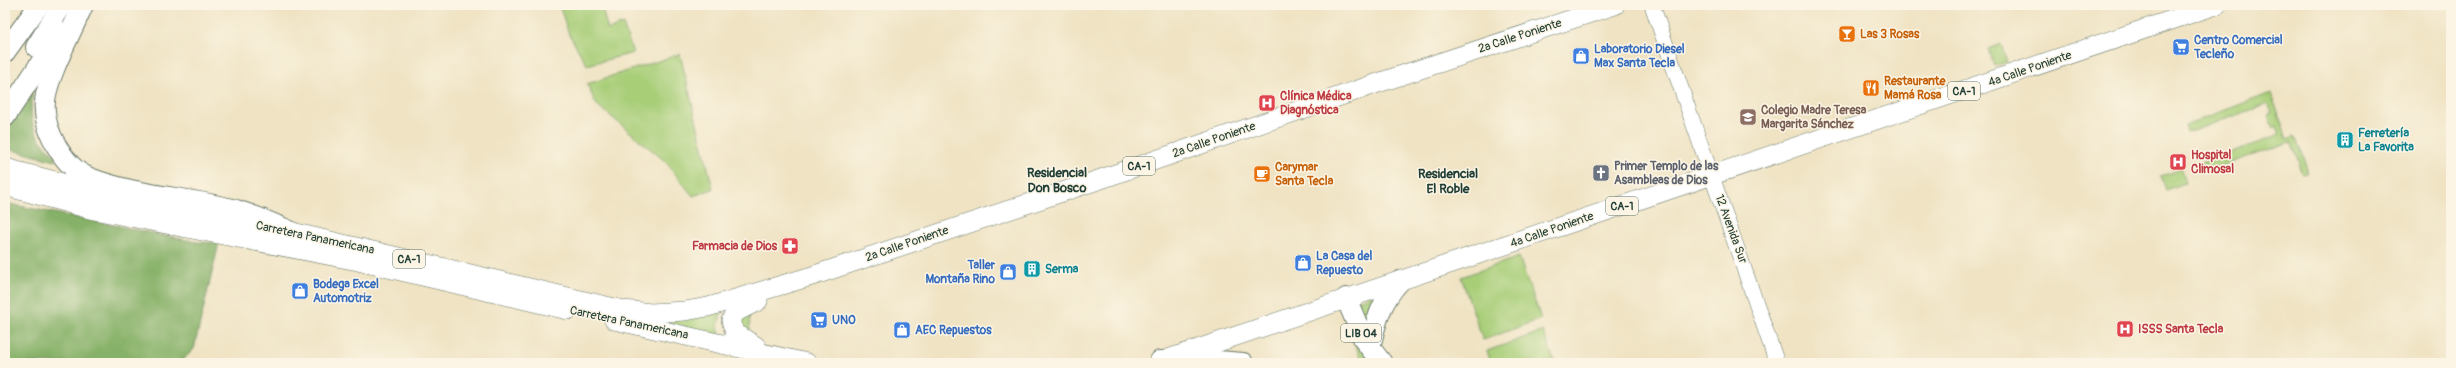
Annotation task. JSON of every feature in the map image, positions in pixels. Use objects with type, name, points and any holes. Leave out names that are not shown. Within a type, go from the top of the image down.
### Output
[{"type":"highway","points":[[5,52],[38,5]]},
{"type":"highway","points":[[5,97],[62,5]]},
{"type":"highway","points":[[5,117],[80,5]]},
{"type":"highway","points":[[83,5],[49,84],[45,102],[51,134],[68,160],[89,178],[155,194],[235,210],[292,232]]},
{"type":"highway","points":[[1370,348],[1379,310],[1390,291],[1400,281]]},
{"type":"highway","name":"LIB 04","points":[[1346,298],[1360,331],[1370,348],[1382,363]]},
{"type":"highway","points":[[1158,362],[1205,360],[1243,363]]},
{"type":"main road","name":"2a Calle Poniente","points":[[812,276],[1101,179],[1378,83],[1615,5]]},
{"type":"main road","name":"4a Calle Poniente","points":[[1158,362],[2216,5]]},
{"type":"main road","name":"Carretera Panamericana","points":[[5,168],[108,195],[292,232],[623,310],[651,313],[708,307],[812,276]]},
{"type":"main road","name":"Carretera Panamericana","points":[[5,186],[94,210],[358,261],[467,288],[772,354],[807,363]]},
{"type":"main road","points":[[772,354],[735,333],[731,325],[733,316],[741,309],[812,276]]},
{"type":"street","name":"12 Avenida Sur","points":[[1652,5],[1777,363]]},
{"type":"green space","points":[[559,5],[601,5],[608,30],[623,24],[633,53],[587,65],[569,34]]},
{"type":"green space","points":[[2001,44],[2007,62],[1994,66],[1988,49]]},
{"type":"green space","points":[[680,54],[713,189],[693,196],[665,161],[596,104],[587,84]]},
{"type":"green space","points":[[34,82],[31,105],[33,124],[40,140],[57,157],[55,161],[5,148],[5,132]]},
{"type":"green space","points":[[2271,93],[2287,139],[2295,136],[2308,172],[2303,173],[2291,142],[2201,173],[2198,164],[2280,135],[2277,126],[2273,128],[2268,115],[2272,113],[2268,104],[2187,133],[2185,125]]},
{"type":"green space","points":[[2181,169],[2185,183],[2166,190],[2161,176]]},
{"type":"green space","points":[[5,203],[197,242],[219,243],[194,349],[180,363],[5,363]]},
{"type":"green space","points":[[1519,257],[1541,319],[1483,340],[1461,277]]},
{"type":"green space","points":[[1387,289],[1368,330],[1356,301]]},
{"type":"green space","points":[[722,310],[718,326],[720,336],[640,320]]},
{"type":"green space","points":[[749,310],[750,334],[743,332],[738,320]]},
{"type":"green space","points":[[1543,331],[1555,363],[1491,363],[1487,351]]},
{"type":"green space","points":[[1354,342],[1361,343],[1371,363],[1363,363]]},
{"type":"place","name":"Las 3 Rosas","points":[[1847,34]]},
{"type":"place","name":"Centro Comercial Tecleño","points":[[2181,47]]},
{"type":"place","name":"Laboratorio Diesel Max Santa Tecla","points":[[1581,56]]},
{"type":"place","name":"Restaurante Mamá Rosa","points":[[1871,88]]},
{"type":"place","name":"Clínica Médica Diagnóstica","points":[[1267,103]]},
{"type":"place","name":"Colegio Madre Teresa Margarita Sánchez","points":[[1748,117]]},
{"type":"place","name":"Ferretería La Favorita","points":[[2345,140]]},
{"type":"place","name":"Hospital Climosal","points":[[2178,162]]},
{"type":"place","name":"Primer Templo de las Asambleas de Dios","points":[[1601,173]]},
{"type":"place","name":"Carymar Santa Tecla","points":[[1262,174]]},
{"type":"place","name":"Farmacia de Dios","points":[[790,246]]},
{"type":"place","name":"La Casa del Repuesto","points":[[1303,263]]},
{"type":"place","name":"Serma","points":[[1032,269]]},
{"type":"place","name":"Taller Montaña Rino","points":[[1008,272]]},
{"type":"place","name":"Bodega Excel Automotriz","points":[[300,291]]},
{"type":"place","name":"UNO","points":[[819,320]]},
{"type":"place","name":"ISSS Santa Tecla","points":[[2125,329]]},
{"type":"place","name":"AEC Repuestos","points":[[902,330]]},
{"type":"district","name":"Residencial Don Bosco","points":[[1057,180]]},
{"type":"district","name":"Residencial El Roble","points":[[1448,182]]}]
